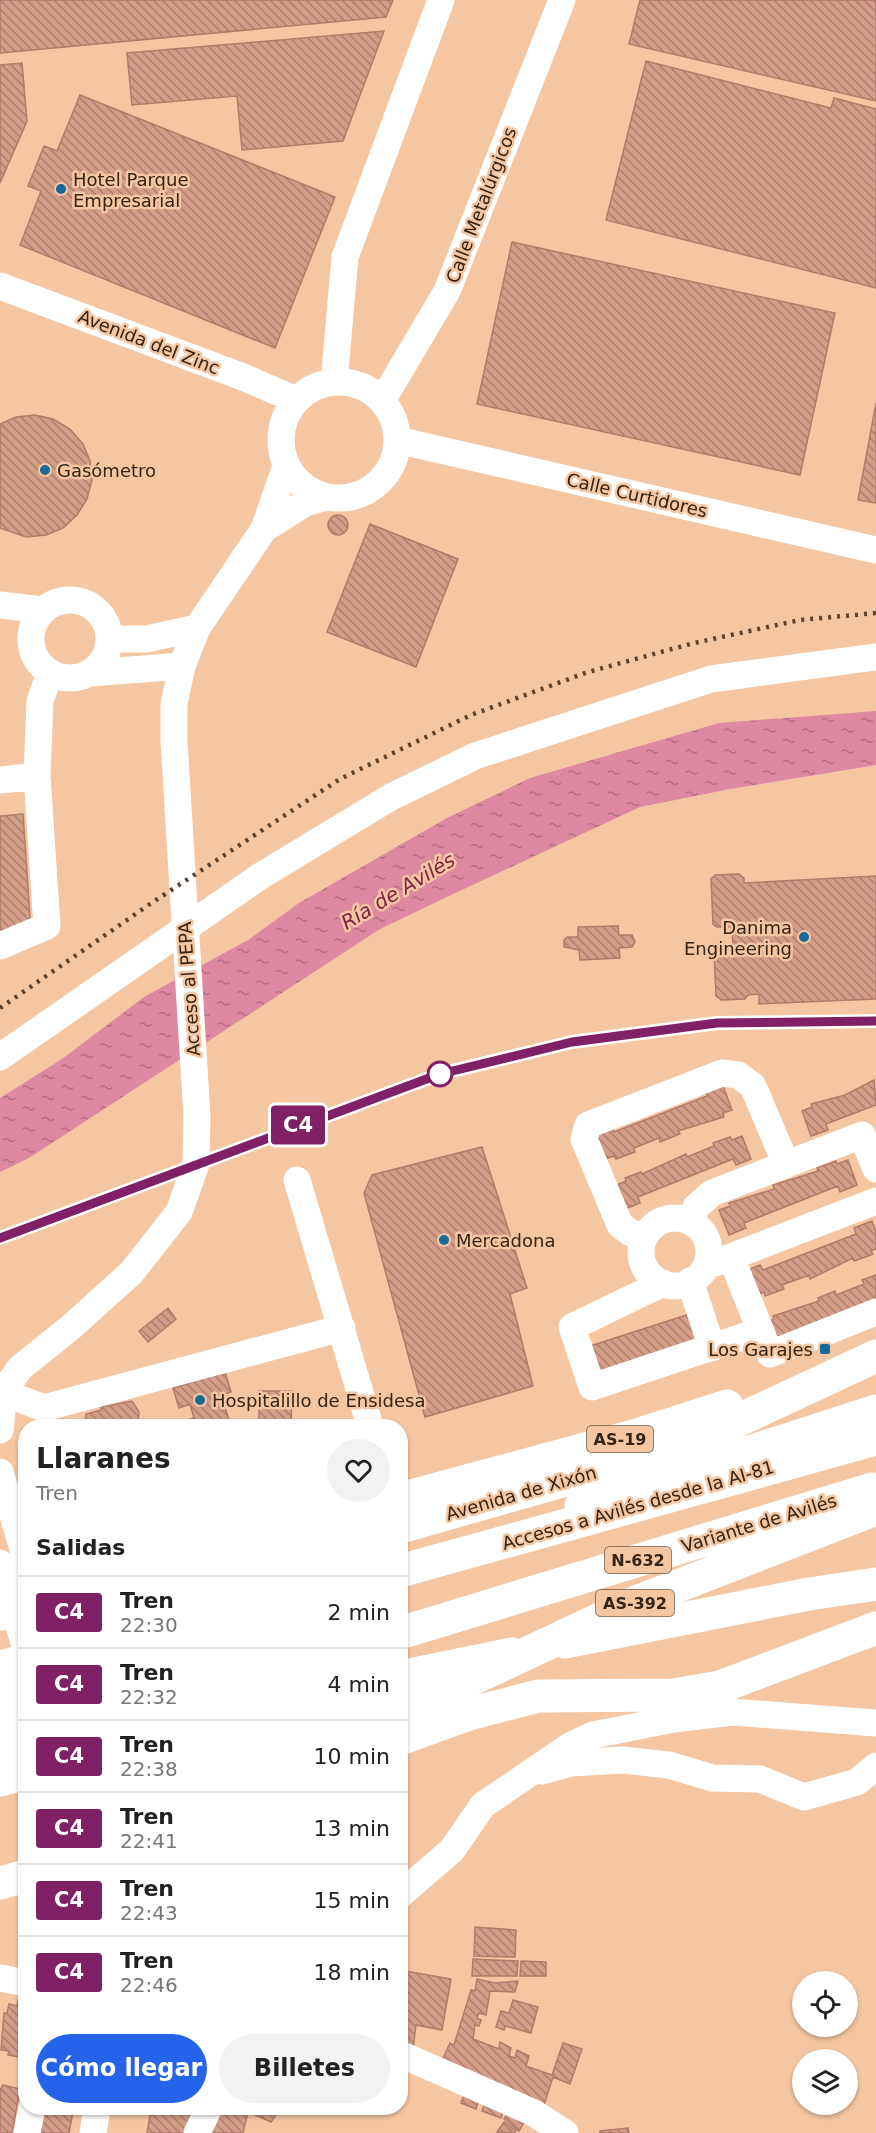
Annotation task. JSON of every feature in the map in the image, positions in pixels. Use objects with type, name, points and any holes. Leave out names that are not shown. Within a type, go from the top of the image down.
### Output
[{"type":"main road","name":"Avenida de Xixón","points":[[408,1497],[637,1435],[838,1371],[876,1356]]},
{"type":"main road","name":"Avenida de Xixón","points":[[408,1525],[679,1448],[838,1371]]},
{"type":"main road","points":[[408,1563],[876,1411]]},
{"type":"main road","name":"Accesos a Avilés desde la AI-81","points":[[408,1569],[876,1440]]},
{"type":"main road","points":[[408,1548],[714,1462]]},
{"type":"main road","name":"Variante de Avilés","points":[[408,1631],[876,1488]]},
{"type":"main road","name":"AS-392","points":[[408,1709],[634,1603],[876,1509]]},
{"type":"main road","points":[[408,1582],[549,1531]]},
{"type":"main road","points":[[408,1675],[679,1618],[876,1584]]},
{"type":"main road","points":[[408,1736],[469,1714],[537,1696],[673,1695],[720,1687],[876,1628]]},
{"type":"main road","points":[[0,1667],[18,1664]]},
{"type":"main road","points":[[0,1883],[18,1878]]},
{"type":"street","points":[[334,382],[345,257],[441,0]]},
{"type":"street","name":"Calle Metalúrgicos","points":[[382,401],[447,291],[562,0]]},
{"type":"street","name":"Avenida del Zinc","points":[[0,286],[243,377],[296,400]]},
{"type":"street","points":[[264,529],[305,503],[327,497],[352,496],[376,485],[387,472],[395,457],[397,440],[390,412],[382,401],[360,386],[334,382],[320,385],[296,400],[286,415],[281,432],[281,449],[286,466],[296,481],[310,491],[327,497]]},
{"type":"street","name":"Calle Curtidores","points":[[397,440],[876,550]]},
{"type":"street","points":[[264,529],[286,466]]},
{"type":"street","name":"Acceso al PEPA","points":[[2,1395],[20,1368],[71,1328],[131,1273],[179,1212],[196,1164],[197,1116],[180,844],[174,704],[182,666],[197,628],[264,529]]},
{"type":"street","points":[[90,673],[100,664],[107,652],[110,639],[107,625],[101,614],[91,605],[79,600],[65,599],[52,603],[36,619],[32,652],[39,664],[50,673],[70,678],[90,673],[182,666]]},
{"type":"street","points":[[0,605],[36,619]]},
{"type":"street","points":[[0,617],[36,619]]},
{"type":"street","points":[[110,639],[147,639],[197,628]]},
{"type":"street","points":[[0,1057],[259,877],[391,797],[475,756],[711,679],[876,657]]},
{"type":"street","points":[[0,946],[47,926],[37,776],[40,701],[50,673]]},
{"type":"street","points":[[0,780],[37,776]]},
{"type":"street","points":[[644,1236],[631,1233],[620,1225],[584,1139],[588,1125],[722,1072],[738,1075],[753,1086],[786,1164]]},
{"type":"street","points":[[691,1221],[696,1207],[712,1193],[862,1134],[876,1169]]},
{"type":"street","points":[[297,1180],[368,1419]]},
{"type":"street","points":[[712,1348],[698,1274],[709,1253],[705,1235],[691,1221],[674,1217],[656,1223],[644,1236],[640,1251],[644,1266],[651,1276],[673,1286],[698,1274],[731,1257],[876,1201]]},
{"type":"street","points":[[731,1257],[765,1343]]},
{"type":"street","points":[[663,1283],[572,1328],[592,1387],[712,1348],[765,1343],[876,1312]]},
{"type":"street","points":[[0,1430],[2,1395],[44,1408],[342,1328]]},
{"type":"street","points":[[0,1472],[18,1509],[12,1589],[18,1615]]},
{"type":"street","points":[[0,1648],[18,1658]]},
{"type":"street","points":[[408,1888],[452,1850],[483,1805],[570,1746],[593,1735],[674,1719],[732,1712],[876,1723]]},
{"type":"street","points":[[536,1768],[622,1760],[669,1765],[712,1778],[760,1779],[804,1797],[857,1782],[876,1766]]},
{"type":"street","points":[[0,1978],[18,1981]]},
{"type":"street","points":[[408,2058],[535,2125],[565,2133]]},
{"type":"street","points":[[27,2133],[31,2115]]},
{"type":"street","points":[[93,2133],[96,2115]]},
{"type":"street","points":[[197,2133],[205,2115]]},
{"type":"water","name":"Ría de Avilés","points":[[876,711],[876,765],[730,789],[640,807],[380,929],[29,1158],[0,1172],[0,1098],[62,1059],[144,997],[248,940],[299,903],[447,818],[530,778],[719,723]]},
{"type":"building","points":[[0,0],[393,0],[386,17],[0,53]]},
{"type":"building","points":[[640,0],[876,0],[876,101],[629,44]]},
{"type":"building","points":[[384,31],[343,141],[242,150],[237,96],[132,105],[127,53]]},
{"type":"building","points":[[646,61],[831,108],[834,98],[876,109],[876,288],[606,220]]},
{"type":"building","points":[[22,63],[27,121],[0,183],[0,65]]},
{"type":"building","points":[[80,95],[335,197],[275,348],[20,245],[41,191],[28,186],[44,146],[57,151]]},
{"type":"building","points":[[512,242],[835,313],[800,475],[477,404]]},
{"type":"building","points":[[876,403],[876,503],[858,500]]},
{"type":"building","name":"Gasómetro","points":[[35,415],[53,419],[70,429],[83,444],[90,461],[92,480],[87,499],[77,515],[63,528],[46,535],[26,537],[0,528],[0,424],[16,417]]},
{"type":"building","points":[[338,515],[345,518],[348,525],[345,532],[338,535],[331,532],[328,525],[331,518]]},
{"type":"building","points":[[370,524],[458,559],[416,667],[327,632]]},
{"type":"building","points":[[23,814],[30,918],[18,932],[0,939],[0,816]]},
{"type":"building","name":"Danima Engineering","points":[[739,874],[744,878],[744,883],[876,876],[876,999],[759,1004],[759,994],[748,995],[745,999],[721,1000],[716,996],[714,952],[718,948],[733,947],[732,927],[717,927],[713,924],[711,879],[715,875]]},
{"type":"building","points":[[618,926],[619,935],[632,935],[635,942],[632,947],[619,948],[620,958],[580,960],[579,950],[564,947],[564,940],[567,937],[578,937],[578,927]]},
{"type":"building","points":[[874,1080],[876,1105],[826,1124],[828,1130],[811,1136],[802,1111],[812,1107],[811,1104],[845,1095]]},
{"type":"building","points":[[722,1083],[732,1110],[723,1113],[724,1117],[678,1131],[680,1134],[660,1142],[659,1138],[634,1148],[635,1152],[616,1159],[614,1156],[605,1159],[595,1133],[612,1127],[614,1132],[707,1096],[705,1090]]},
{"type":"building","points":[[742,1136],[751,1159],[736,1165],[733,1159],[638,1197],[640,1203],[625,1209],[615,1186],[626,1181],[625,1178],[641,1172],[642,1174],[686,1154],[687,1157],[714,1146],[713,1143],[730,1137],[732,1140]]},
{"type":"building","name":"Mercadona","points":[[482,1147],[527,1288],[510,1294],[533,1386],[425,1417],[364,1193],[372,1175]]},
{"type":"building","points":[[848,1160],[857,1185],[840,1192],[838,1186],[744,1223],[746,1228],[729,1235],[719,1210],[730,1206],[729,1203],[774,1189],[773,1185],[818,1171],[817,1168],[836,1161],[837,1164]]},
{"type":"building","points":[[872,1221],[876,1232],[876,1249],[871,1251],[873,1254],[854,1261],[853,1258],[810,1279],[809,1275],[782,1285],[784,1289],[765,1296],[764,1292],[753,1297],[743,1272],[760,1265],[763,1270],[856,1234],[854,1228]]},
{"type":"building","points":[[876,1275],[876,1301],[773,1347],[764,1323],[774,1319],[773,1316],[819,1301],[818,1298],[835,1291],[836,1295],[864,1284],[862,1280]]},
{"type":"building","points":[[168,1308],[176,1319],[148,1342],[139,1331]]},
{"type":"building","points":[[699,1311],[709,1341],[598,1381],[587,1347]]},
{"type":"building","name":"Hospitalillo de Ensidesa","points":[[225,1372],[231,1392],[221,1395],[229,1419],[191,1419],[194,1418],[190,1404],[179,1408],[173,1388]]},
{"type":"building","name":"Hospitalillo de Ensidesa","points":[[259,1391],[292,1391],[291,1419],[259,1419]]},
{"type":"building","points":[[132,1401],[139,1412],[138,1419],[86,1419],[86,1414],[101,1410],[101,1407]]},
{"type":"building","points":[[475,1927],[516,1930],[515,1957],[474,1956]]},
{"type":"building","points":[[473,1959],[518,1961],[517,1976],[472,1976]]},
{"type":"building","points":[[521,1961],[546,1962],[546,1976],[520,1976]]},
{"type":"building","points":[[408,1971],[451,1979],[442,2030],[416,2025],[413,2049],[408,2047]]},
{"type":"building","points":[[477,1979],[495,1983],[518,1981],[515,1992],[490,1991],[486,2015],[479,2013],[477,2018],[481,2020],[479,2026],[475,2025],[473,2039],[499,2049],[500,2042],[511,2048],[509,2056],[515,2058],[517,2050],[529,2056],[526,2066],[552,2075],[563,2043],[582,2049],[570,2084],[553,2077],[544,2105],[442,2060],[450,2043],[454,2045],[471,1990],[475,1991]]},
{"type":"building","points":[[513,2000],[538,2007],[531,2033],[505,2026],[504,2030],[496,2027],[501,2011],[509,2013]]},
{"type":"building","points":[[18,2001],[18,2057],[8,2055],[9,2051],[1,2050],[4,2013],[7,2013],[9,2004],[17,2006]]},
{"type":"building","points":[[3,2085],[18,2089],[12,2133],[0,2133],[0,2090]]},
{"type":"building","points":[[466,2090],[480,2095],[476,2109],[461,2103]]},
{"type":"building","points":[[487,2097],[505,2104],[501,2118],[482,2111]]},
{"type":"building","points":[[513,2105],[528,2115],[519,2131],[504,2119]]},
{"type":"building","points":[[43,2115],[72,2115],[69,2133],[39,2133]]},
{"type":"building","points":[[150,2115],[194,2115],[187,2133],[147,2133]]},
{"type":"building","points":[[218,2115],[247,2115],[243,2133],[211,2133]]},
{"type":"building","points":[[255,2115],[276,2115],[271,2122]]},
{"type":"building","points":[[504,2122],[516,2131],[514,2133],[497,2132]]},
{"type":"building","points":[[628,2128],[629,2133],[600,2133],[600,2131]]},
{"type":"railway","points":[[0,1008],[150,904],[340,779],[471,715],[588,672],[694,643],[800,620],[876,613]]},
{"type":"railway","points":[[0,1239],[440,1074],[572,1042],[717,1024],[876,1021]]},
{"type":"train","name":"C4","points":[[0,1238],[338,1110],[440,1074],[572,1042],[717,1023],[876,1021]]},
{"type":"place","name":"Hotel Parque Empresarial","points":[[61,189]]},
{"type":"place","name":"Gasómetro","points":[[45,470]]},
{"type":"place","name":"Danima Engineering","points":[[804,937]]},
{"type":"place","name":"Mercadona","points":[[444,1240]]},
{"type":"place","name":"Los Garajes","points":[[825,1349]]},
{"type":"place","name":"Hospitalillo de Ensidesa","points":[[200,1400]]}]
